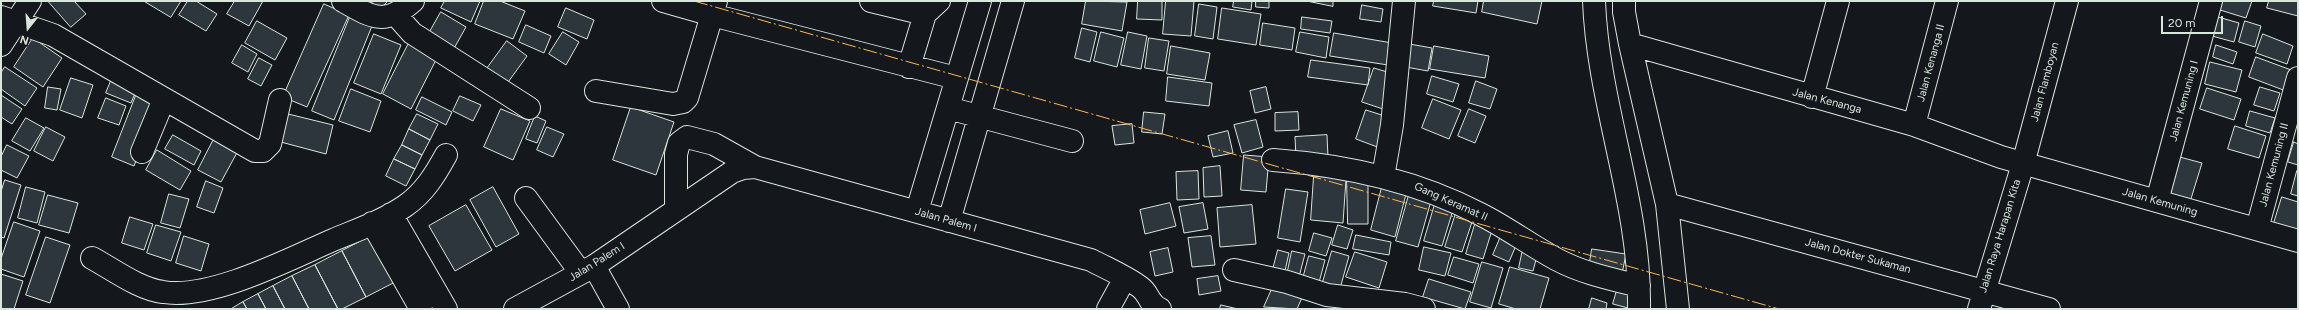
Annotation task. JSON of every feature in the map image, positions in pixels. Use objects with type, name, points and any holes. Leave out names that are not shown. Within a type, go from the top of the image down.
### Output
[{"type":"street","points":[[1,45],[9,19],[30,1]]},
{"type":"street","points":[[343,1],[365,13],[380,17],[396,15],[413,1]]},
{"type":"street","points":[[663,1],[714,8],[909,67],[956,78]]},
{"type":"street","points":[[871,1],[932,8],[909,67]]},
{"type":"street","points":[[949,221],[1013,1]]},
{"type":"street","points":[[1383,177],[1392,126],[1404,1]]},
{"type":"street","points":[[1594,1],[1595,39],[1632,218],[1640,286],[1639,309]]},
{"type":"street","points":[[1624,1],[1624,12],[1630,44],[1667,204],[1678,309]]},
{"type":"street","points":[[1812,97],[1838,1]]},
{"type":"street","name":"Jalan Kenanga II","points":[[1914,125],[1948,1]]},
{"type":"street","name":"Jalan Flamboyan","points":[[2022,164],[2067,1]]},
{"type":"street","name":"Jalan Kemuning I","points":[[2157,201],[2211,1]]},
{"type":"street","points":[[596,91],[672,104],[683,102],[687,98],[714,8]]},
{"type":"street","points":[[917,211],[977,11],[1005,29]]},
{"type":"street","points":[[396,15],[412,34],[530,108]]},
{"type":"street","points":[[9,19],[53,35],[250,150],[260,152],[267,148],[270,144],[280,100]]},
{"type":"street","name":"Jalan Kenanga","points":[[1630,44],[1914,125],[2022,164]]},
{"type":"street","name":"Jalan Kemuning II","points":[[2257,229],[2298,78]]},
{"type":"street","points":[[142,152],[164,99]]},
{"type":"street","points":[[948,108],[1072,141]]},
{"type":"street","name":"Jalan Palem I","points":[[676,210],[676,154],[679,143],[687,137],[714,144],[755,167],[1091,260],[1136,285]]},
{"type":"street","points":[[92,258],[151,290],[181,293],[219,286],[260,272],[382,218],[405,206],[421,193],[431,182],[446,155]]},
{"type":"street","name":"Gang Keramat II","points":[[1273,160],[1302,162],[1383,177],[1415,186],[1480,213],[1557,260],[1587,273],[1640,286]]},
{"type":"street","name":"Jalan Kemuning","points":[[2022,164],[2298,241]]},
{"type":"street","name":"Jalan Raya Harapan Kita","points":[[1981,300],[2022,164]]},
{"type":"street","name":"Jalan Palem I","points":[[515,309],[587,269],[732,172],[743,168],[755,167]]},
{"type":"street","points":[[526,198],[587,269],[618,309]]},
{"type":"street","name":"Jalan Dokter Sukaman","points":[[1667,204],[1981,300],[2049,309]]},
{"type":"street","points":[[382,218],[421,309]]},
{"type":"street","points":[[382,218],[446,309]]},
{"type":"street","points":[[1234,270],[1287,282],[1327,295],[1405,304],[1422,309]]},
{"type":"street","points":[[1108,309],[1136,285]]},
{"type":"street","points":[[1136,285],[1148,301],[1160,309]]},
{"type":"street","points":[[1136,285],[1164,296],[1172,309]]},
{"type":"building","points":[[48,1],[74,1],[86,14],[71,27]]},
{"type":"building","points":[[144,1],[181,1],[171,17]]},
{"type":"building","points":[[188,1],[196,1],[217,14],[206,31],[179,15]]},
{"type":"building","points":[[235,1],[263,1],[249,26],[227,14]]},
{"type":"building","points":[[371,1],[388,1],[379,10]]},
{"type":"building","points":[[445,1],[480,1],[471,22],[441,8]]},
{"type":"building","points":[[484,1],[500,1],[525,11],[513,39],[475,24]]},
{"type":"building","points":[[1086,1],[1127,2],[1122,31],[1082,24]]},
{"type":"building","points":[[1138,1],[1162,1],[1162,20],[1137,19]]},
{"type":"building","points":[[1166,1],[1194,1],[1191,36],[1163,34]]},
{"type":"building","points":[[1234,1],[1252,1],[1251,10],[1233,7]]},
{"type":"building","points":[[1256,1],[1269,1],[1269,8],[1256,7]]},
{"type":"building","points":[[1307,1],[1333,1],[1333,6]]},
{"type":"building","points":[[1434,1],[1478,1],[1476,13],[1433,6]]},
{"type":"building","points":[[1484,1],[1542,1],[1537,24],[1482,12]]},
{"type":"building","points":[[2223,1],[2252,1],[2246,18],[2220,10]]},
{"type":"building","points":[[2269,1],[2298,1],[2298,16],[2267,8]]},
{"type":"building","points":[[324,4],[349,15],[307,107],[283,97]]},
{"type":"building","points":[[1199,4],[1217,7],[1213,39],[1195,36]]},
{"type":"building","points":[[1362,5],[1383,9],[1381,22],[1360,19]]},
{"type":"building","points":[[566,8],[594,20],[587,39],[558,27]]},
{"type":"building","points":[[1222,8],[1261,14],[1256,45],[1218,39]]},
{"type":"building","points":[[352,12],[374,21],[334,120],[312,111]]},
{"type":"building","points":[[441,12],[466,27],[452,52],[427,37]]},
{"type":"building","points":[[1302,17],[1332,21],[1330,33],[1301,29]]},
{"type":"building","points":[[2218,17],[2239,23],[2234,42],[2212,36]]},
{"type":"building","points":[[257,21],[287,38],[275,60],[245,43]]},
{"type":"building","points":[[2245,21],[2261,26],[2255,47],[2239,42]]},
{"type":"building","points":[[1263,23],[1295,28],[1292,50],[1260,45]]},
{"type":"building","points":[[526,25],[551,36],[544,53],[519,42]]},
{"type":"building","points":[[1082,28],[1097,32],[1090,62],[1075,58]]},
{"type":"building","points":[[563,32],[579,42],[566,65],[549,54]]},
{"type":"building","points":[[1101,32],[1124,38],[1117,67],[1094,61]]},
{"type":"building","points":[[1128,32],[1147,36],[1141,69],[1121,65]]},
{"type":"building","points":[[1300,32],[1329,37],[1326,58],[1296,52]]},
{"type":"building","points":[[1334,33],[1392,43],[1388,65],[1330,56]]},
{"type":"building","points":[[374,34],[401,45],[381,94],[354,83]]},
{"type":"building","points":[[2263,34],[2293,46],[2287,64],[2256,53]]},
{"type":"building","points":[[33,38],[62,58],[43,87],[14,67]]},
{"type":"building","points":[[1149,38],[1169,41],[1164,71],[1145,68]]},
{"type":"building","points":[[410,41],[438,56],[411,109],[383,94]]},
{"type":"building","points":[[507,41],[527,56],[506,85],[486,70]]},
{"type":"building","points":[[1404,43],[1432,48],[1428,71],[1400,66]]},
{"type":"building","points":[[242,45],[257,54],[248,72],[232,63]]},
{"type":"building","points":[[2216,45],[2237,52],[2233,64],[2213,57]]},
{"type":"building","points":[[1171,46],[1210,53],[1205,80],[1167,74]]},
{"type":"building","points":[[1434,46],[1489,56],[1485,78],[1430,69]]},
{"type":"building","points":[[2256,57],[2294,71],[2286,91],[2249,77]]},
{"type":"building","points":[[259,58],[272,65],[261,86],[248,79]]},
{"type":"building","points":[[1311,60],[1370,68],[1368,85],[1308,77]]},
{"type":"building","points":[[2210,62],[2242,70],[2236,92],[2205,84]]},
{"type":"building","points":[[5,67],[37,88],[25,106],[1,89],[1,73]]},
{"type":"building","points":[[1374,68],[1397,75],[1386,110],[1362,102]]},
{"type":"building","points":[[1432,76],[1459,84],[1453,102],[1427,94]]},
{"type":"building","points":[[1168,77],[1212,83],[1209,106],[1166,101]]},
{"type":"building","points":[[71,78],[93,85],[82,118],[60,110]]},
{"type":"building","points":[[111,81],[136,91],[131,103],[106,93]]},
{"type":"building","points":[[1476,81],[1497,89],[1490,109],[1469,103]]},
{"type":"building","points":[[48,87],[61,89],[57,110],[45,108]]},
{"type":"building","points":[[1266,87],[1271,109],[1255,113],[1250,91]]},
{"type":"building","points":[[2260,87],[2280,93],[2274,111],[2254,105]]},
{"type":"building","points":[[2207,88],[2241,99],[2234,120],[2200,109]]},
{"type":"building","points":[[351,89],[381,101],[370,132],[339,121]]},
{"type":"building","points":[[137,93],[159,101],[134,166],[112,157]]},
{"type":"building","points":[[1,95],[22,109],[12,124],[1,117]]},
{"type":"building","points":[[460,96],[481,105],[473,121],[453,111]]},
{"type":"building","points":[[422,97],[452,112],[446,125],[416,110]]},
{"type":"building","points":[[106,98],[126,106],[119,125],[98,118]]},
{"type":"building","points":[[1433,99],[1461,110],[1449,139],[1422,128]]},
{"type":"building","points":[[631,107],[674,122],[656,175],[613,160]]},
{"type":"building","points":[[501,109],[530,121],[513,160],[484,147]]},
{"type":"building","points":[[1469,109],[1486,116],[1475,143],[1458,136]]},
{"type":"building","points":[[1366,110],[1391,118],[1380,148],[1356,139]]},
{"type":"building","points":[[2250,111],[2275,118],[2270,133],[2246,126]]},
{"type":"building","points":[[1144,112],[1165,114],[1162,134],[1142,132]]},
{"type":"building","points":[[1298,112],[1299,130],[1275,131],[1275,113]]},
{"type":"building","points":[[284,113],[333,125],[326,154],[277,141]]},
{"type":"building","points":[[417,114],[438,124],[430,140],[409,129]]},
{"type":"building","points":[[535,116],[546,121],[537,143],[526,139]]},
{"type":"building","points":[[26,118],[44,128],[30,151],[12,141]]},
{"type":"building","points":[[1256,120],[1263,147],[1242,153],[1234,125]]},
{"type":"building","points":[[1132,124],[1134,143],[1115,145],[1112,126]]},
{"type":"building","points":[[2235,126],[2266,136],[2259,158],[2228,149]]},
{"type":"building","points":[[46,127],[65,137],[53,161],[34,151]]},
{"type":"building","points":[[547,127],[564,134],[553,157],[537,150]]},
{"type":"building","points":[[409,129],[430,140],[422,155],[402,145]]},
{"type":"building","points":[[1228,131],[1233,153],[1213,157],[1208,136]]},
{"type":"building","points":[[173,135],[201,151],[194,165],[165,149]]},
{"type":"building","points":[[1327,135],[1328,157],[1296,158],[1295,137]]},
{"type":"building","points":[[215,137],[239,149],[221,182],[198,170]]},
{"type":"building","points":[[2294,142],[2298,144],[2298,165],[2288,162]]},
{"type":"building","points":[[7,145],[29,156],[17,178],[1,170],[1,157]]},
{"type":"building","points":[[402,145],[422,155],[415,169],[394,159]]},
{"type":"building","points":[[157,150],[191,171],[180,190],[146,170]]},
{"type":"building","points":[[1244,155],[1269,157],[1266,192],[1241,190]]},
{"type":"building","points":[[2176,156],[2202,163],[2190,202],[2165,195]]},
{"type":"building","points":[[394,159],[415,169],[406,186],[386,176]]},
{"type":"building","points":[[1220,166],[1222,196],[1204,197],[1203,168]]},
{"type":"building","points":[[1198,171],[1199,199],[1177,200],[1176,172]]},
{"type":"building","points":[[2297,171],[2298,172],[2298,196],[2291,194]]},
{"type":"building","points":[[1314,176],[1346,179],[1343,223],[1311,220]]},
{"type":"building","points":[[5,180],[21,185],[4,238],[1,237],[1,192]]},
{"type":"building","points":[[1347,180],[1368,180],[1368,224],[1348,224]]},
{"type":"building","points":[[206,181],[223,188],[214,213],[197,207]]},
{"type":"building","points":[[26,187],[45,192],[37,223],[18,218]]},
{"type":"building","points":[[493,187],[519,234],[496,247],[470,200]]},
{"type":"building","points":[[1382,187],[1406,194],[1395,237],[1371,230]]},
{"type":"building","points":[[1286,189],[1308,192],[1300,242],[1278,238]]},
{"type":"building","points":[[169,194],[189,199],[180,228],[161,223]]},
{"type":"building","points":[[48,195],[78,203],[69,233],[39,225]]},
{"type":"building","points":[[1409,195],[1431,201],[1418,247],[1396,241]]},
{"type":"building","points":[[2282,197],[2298,202],[2298,231],[2274,223]]},
{"type":"building","points":[[1170,203],[1176,226],[1145,234],[1140,210]]},
{"type":"building","points":[[1203,203],[1208,229],[1184,233],[1179,207]]},
{"type":"building","points":[[1435,204],[1453,210],[1442,246],[1424,241]]},
{"type":"building","points":[[466,205],[492,250],[455,271],[429,226]]},
{"type":"building","points":[[1252,205],[1256,244],[1220,247],[1217,208]]},
{"type":"building","points":[[1456,213],[1473,219],[1462,252],[1445,247]]},
{"type":"building","points":[[130,217],[153,224],[144,250],[122,243]]},
{"type":"building","points":[[1476,221],[1493,227],[1483,259],[1466,254]]},
{"type":"building","points":[[14,222],[40,231],[24,277],[1,269],[1,259]]},
{"type":"building","points":[[156,225],[181,232],[171,261],[147,253]]},
{"type":"building","points":[[1338,225],[1353,230],[1347,249],[1332,245]]},
{"type":"building","points":[[1314,233],[1332,238],[1326,256],[1309,251]]},
{"type":"building","points":[[1356,235],[1391,242],[1389,255],[1353,249]]},
{"type":"building","points":[[184,236],[209,244],[201,271],[176,263]]},
{"type":"building","points":[[371,236],[395,282],[366,297],[342,251]]},
{"type":"building","points":[[1211,236],[1215,265],[1192,267],[1188,238]]},
{"type":"building","points":[[1501,236],[1517,243],[1509,262],[1493,255]]},
{"type":"building","points":[[46,237],[70,245],[50,303],[26,295]]},
{"type":"building","points":[[1424,247],[1451,253],[1445,276],[1419,270]]},
{"type":"building","points":[[1168,248],[1173,272],[1155,276],[1150,252]]},
{"type":"building","points":[[1523,249],[1538,252],[1533,271],[1519,268]]},
{"type":"building","points":[[1592,249],[1626,254],[1622,274],[1589,268]]},
{"type":"building","points":[[1278,250],[1289,253],[1284,275],[1272,273]]},
{"type":"building","points":[[342,251],[366,297],[342,309],[338,309],[315,265]]},
{"type":"building","points":[[1292,251],[1305,254],[1299,277],[1287,275]]},
{"type":"building","points":[[1332,251],[1349,256],[1338,296],[1320,292]]},
{"type":"building","points":[[1355,252],[1387,262],[1379,288],[1346,277]]},
{"type":"building","points":[[1309,256],[1325,260],[1317,290],[1301,286]]},
{"type":"building","points":[[1454,257],[1479,264],[1473,283],[1448,275]]},
{"type":"building","points":[[1482,262],[1503,268],[1491,308],[1470,302]]},
{"type":"building","points":[[315,265],[338,309],[309,309],[292,276]]},
{"type":"building","points":[[1510,267],[1549,278],[1540,309],[1516,309],[1499,304]]},
{"type":"building","points":[[1,274],[23,281],[14,309],[1,309]]},
{"type":"building","points":[[292,276],[309,309],[285,309],[273,286]]},
{"type":"building","points":[[1218,276],[1221,291],[1199,295],[1197,279]]},
{"type":"building","points":[[1429,279],[1471,292],[1465,309],[1423,297]]},
{"type":"building","points":[[1276,280],[1304,293],[1297,309],[1264,307]]},
{"type":"building","points":[[273,286],[285,309],[266,309],[258,294]]},
{"type":"building","points":[[1618,287],[1632,290],[1628,308],[1613,304]]},
{"type":"building","points":[[258,294],[266,309],[247,309],[243,302]]},
{"type":"building","points":[[1592,298],[1607,303],[1606,309],[1589,309]]},
{"type":"building","points":[[243,302],[247,309],[231,309]]},
{"type":"building","points":[[1221,305],[1238,309],[1220,309]]},
{"type":"power","points":[[694,1],[1779,309]]}]
